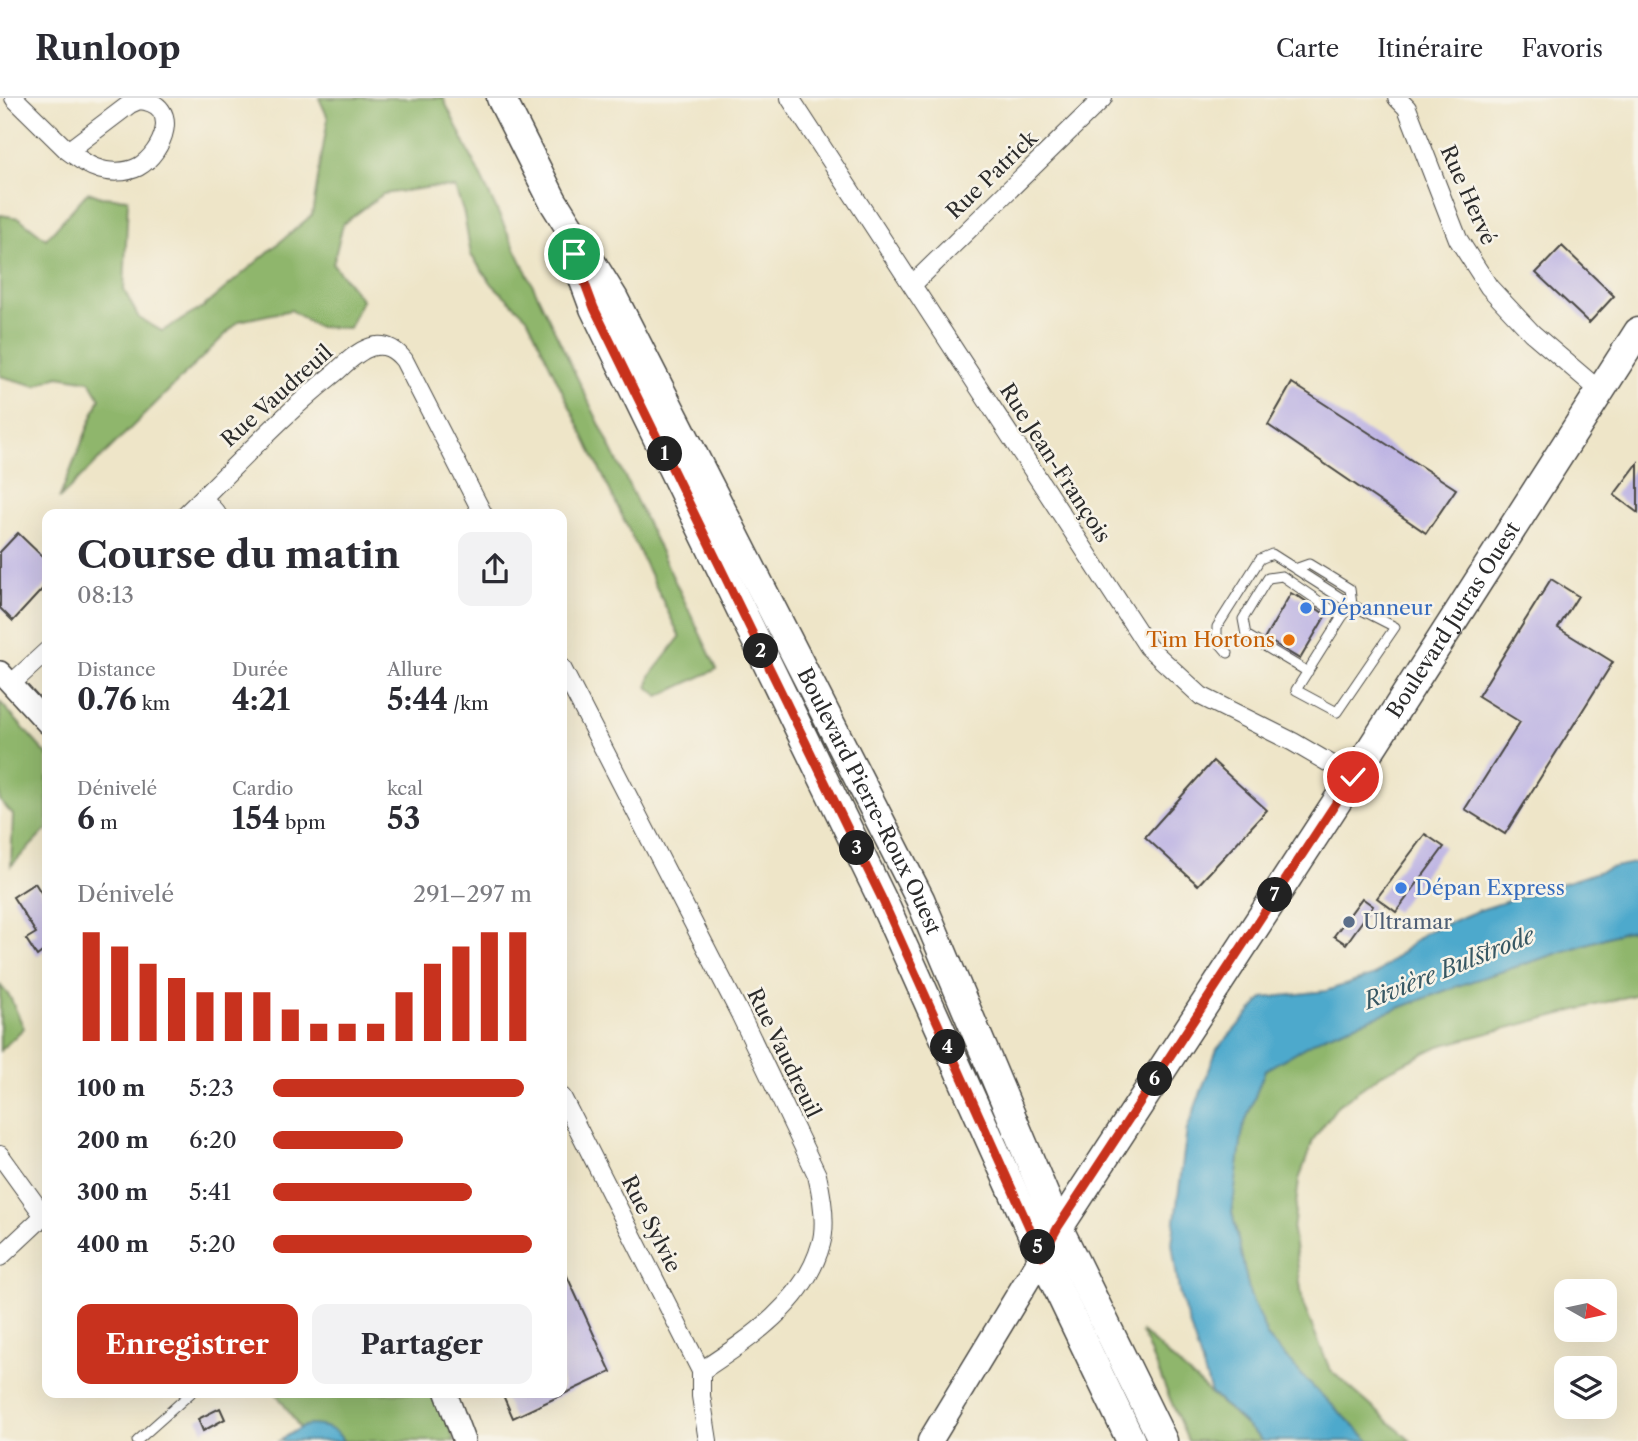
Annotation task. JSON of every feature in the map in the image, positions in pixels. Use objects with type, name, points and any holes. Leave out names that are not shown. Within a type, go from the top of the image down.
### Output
[{"type":"main road","points":[[501,98],[553,201]]},
{"type":"main road","name":"Boulevard Pierre-Roux Ouest","points":[[553,201],[614,299],[920,899],[1058,1227],[1163,1441]]},
{"type":"main road","name":"Boulevard Pierre-Roux Ouest","points":[[553,201],[594,308],[883,901],[1042,1256],[1131,1441]]},
{"type":"main road","name":"Boulevard Jutras Ouest","points":[[930,1441],[1058,1227],[1353,777],[1638,332]]},
{"type":"street","points":[[13,98],[68,151],[95,168],[111,172],[138,167],[152,154],[162,138],[166,124],[164,115],[159,105],[139,100],[68,151]]},
{"type":"street","name":"Rue Jean-François","points":[[790,98],[1148,647],[1201,696],[1293,742],[1353,777]]},
{"type":"street","name":"Rue Patrick","points":[[913,284],[1103,98]]},
{"type":"street","name":"Rue Hervé","points":[[1407,101],[1458,239],[1489,287],[1532,332],[1600,391]]},
{"type":"street","name":"Rue Vaudreuil","points":[[191,509],[282,418],[324,381],[362,351],[373,346],[385,346],[397,351],[404,360],[480,509]]},
{"type":"street","points":[[203,498],[213,509]]},
{"type":"street","points":[[42,654],[6,678],[42,718]]},
{"type":"street","name":"Rue Vaudreuil","points":[[567,678],[740,1014],[817,1175],[824,1203],[822,1243],[809,1274],[787,1305],[701,1371]]},
{"type":"street","name":"Rue Sylvie","points":[[567,1107],[701,1371]]},
{"type":"street","points":[[0,1155],[42,1210]]},
{"type":"street","points":[[0,1257],[42,1219]]},
{"type":"street","points":[[701,1371],[701,1396],[708,1441]]},
{"type":"street","points":[[448,1398],[464,1441]]},
{"type":"lane","points":[[1228,653],[1217,640],[1217,627],[1260,559],[1272,554],[1352,605],[1395,627],[1337,712],[1296,690],[1352,605]]},
{"type":"lane","points":[[1307,672],[1246,635],[1243,619],[1268,578],[1282,576],[1342,617]]},
{"type":"lane","points":[[137,1441],[185,1398]]},
{"type":"green space","points":[[319,98],[443,98],[717,669],[659,696],[648,687],[650,676],[680,637],[527,317],[493,285],[471,255],[464,214],[455,188],[432,187],[383,194],[343,224],[333,264],[362,300],[349,328],[317,327],[291,310],[239,321],[59,499],[100,398],[90,381],[58,376],[36,386],[0,376],[0,215],[19,218],[46,239],[88,192],[101,197],[128,199],[124,290],[139,318],[162,331],[202,308],[312,215],[328,118]]},
{"type":"green space","points":[[0,702],[42,749],[42,834],[11,866],[13,815],[0,801]]},
{"type":"green space","points":[[1638,929],[1638,994],[1439,1046],[1382,1074],[1338,1105],[1313,1140],[1299,1180],[1293,1231],[1303,1304],[1330,1370],[1411,1441],[1370,1441],[1311,1385],[1268,1338],[1250,1295],[1232,1212],[1243,1128],[1265,1070],[1324,1036],[1460,985]]},
{"type":"green space","points":[[0,985],[10,997],[24,1028],[0,1051]]},
{"type":"green space","points":[[1141,1331],[1263,1441],[1188,1441]]},
{"type":"green space","points":[[279,1398],[441,1398],[454,1441],[344,1441],[324,1428],[300,1428]]},
{"type":"water","name":"Rivière Bulstrode","points":[[1638,862],[1638,929],[1460,985],[1324,1036],[1265,1070],[1243,1128],[1232,1212],[1250,1295],[1268,1338],[1311,1385],[1370,1441],[1263,1441],[1211,1393],[1179,1292],[1172,1243],[1187,1129],[1217,1049],[1263,998],[1326,991],[1375,975],[1424,933],[1477,911],[1610,868]]},
{"type":"water","points":[[308,1425],[328,1428],[337,1433],[343,1441],[279,1441]]},
{"type":"building","points":[[1562,246],[1614,296],[1589,323],[1536,273]]},
{"type":"building","points":[[1292,383],[1456,489],[1426,533],[1268,425]]},
{"type":"building","points":[[1638,463],[1638,513],[1614,495]]},
{"type":"building","points":[[18,533],[42,556],[42,589],[13,621],[0,608],[0,552]]},
{"type":"building","points":[[1551,579],[1578,596],[1558,628],[1613,662],[1505,834],[1465,809],[1520,722],[1478,696]]},
{"type":"building","points":[[1291,593],[1326,615],[1300,659],[1265,638]]},
{"type":"building","points":[[1213,761],[1267,810],[1198,885],[1145,837]]},
{"type":"building","points":[[1425,834],[1444,847],[1396,912],[1377,898]]},
{"type":"building","points":[[35,883],[42,894],[42,952],[37,956],[26,939],[36,933],[13,897]]},
{"type":"building","points":[[1362,898],[1373,906],[1346,944],[1334,936]]},
{"type":"building","points":[[567,1276],[611,1372],[567,1393]]},
{"type":"building","points":[[504,1398],[556,1398],[513,1418]]},
{"type":"building","points":[[220,1408],[225,1419],[203,1431],[198,1419]]},
{"type":"place","name":"Dépanneur","points":[[1306,608]]},
{"type":"place","name":"Tim Hortons","points":[[1289,640]]},
{"type":"place","name":"Dépan Express","points":[[1401,888]]},
{"type":"place","name":"Ultramar","points":[[1349,922]]},
{"type":"route","points":[[574,254],[594,308],[883,901],[1042,1256],[1058,1227],[1353,777]]}]
